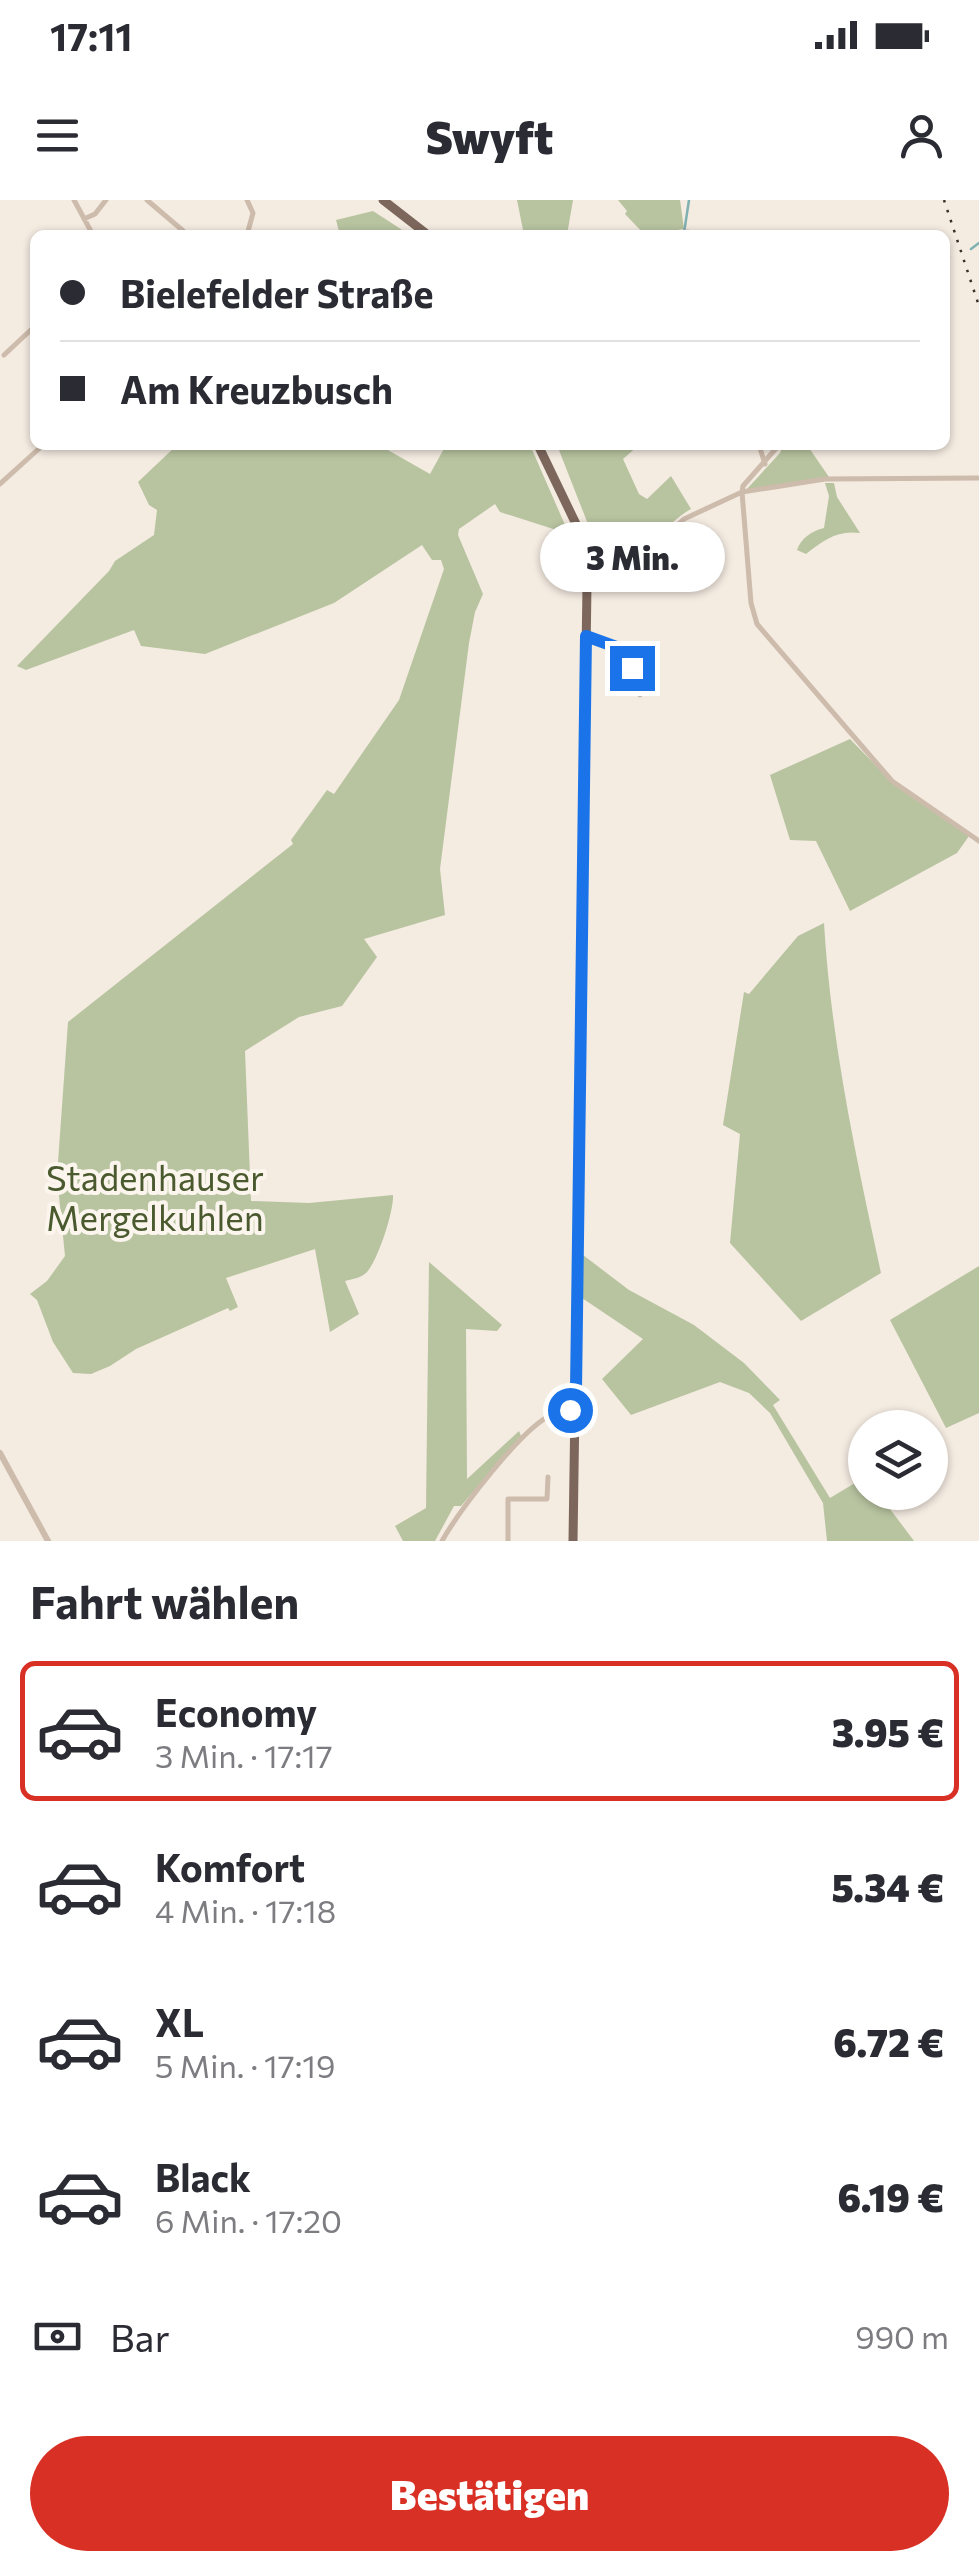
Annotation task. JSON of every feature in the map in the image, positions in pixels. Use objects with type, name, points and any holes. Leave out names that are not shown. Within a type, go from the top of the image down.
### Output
[{"type":"main road","points":[[383,200],[422,230]]},
{"type":"main road","points":[[540,450],[576,524],[586,585],[573,1541]]},
{"type":"street","points":[[74,200],[90,230]]},
{"type":"street","points":[[84,219],[95,214],[106,200]]},
{"type":"street","points":[[147,200],[182,230]]},
{"type":"street","points":[[247,200],[253,213],[248,230]]},
{"type":"street","points":[[4,355],[30,331]]},
{"type":"street","points":[[0,484],[37,450]]},
{"type":"street","points":[[761,450],[765,464]]},
{"type":"street","points":[[775,450],[742,492],[752,603],[760,629],[892,781],[979,842]]},
{"type":"street","points":[[582,548],[647,553],[684,520],[742,492],[825,479],[979,478]]},
{"type":"street","points":[[586,636],[619,648],[641,683],[640,695]]},
{"type":"street","points":[[442,1541],[462,1508],[532,1428],[553,1414],[575,1410]]},
{"type":"street","points":[[0,1453],[48,1541]]},
{"type":"street","points":[[508,1541],[508,1499],[547,1500],[548,1477]]},
{"type":"green space","points":[[517,200],[573,200],[568,230],[523,230]]},
{"type":"green space","points":[[618,200],[680,200],[684,229],[640,230],[625,214],[627,211]]},
{"type":"green space","points":[[373,211],[402,230],[339,230],[336,220]]},
{"type":"green space","name":"Stadenhauser Mergelkuhlen","points":[[172,450],[388,450],[430,474],[443,450],[532,450],[569,534],[500,512],[495,504],[459,529],[458,535],[483,594],[469,643],[440,869],[445,915],[364,939],[377,957],[342,1006],[299,1017],[245,1051],[251,1201],[309,1203],[393,1195],[388,1223],[371,1266],[362,1276],[345,1281],[359,1314],[330,1332],[315,1249],[226,1278],[238,1307],[136,1349],[91,1374],[73,1373],[53,1342],[37,1300],[30,1294],[47,1281],[65,1256],[57,1176],[68,1022],[293,844],[291,840],[327,790],[334,794],[399,700],[444,569],[441,560],[432,560],[422,545],[334,603],[205,654],[141,646],[134,630],[26,670],[17,666],[115,561],[154,535],[157,510],[149,505],[138,482]]},
{"type":"green space","points":[[559,450],[633,450],[623,459],[639,494],[647,499],[671,476],[691,509],[642,547],[595,542]]},
{"type":"green space","points":[[810,450],[829,477],[746,490],[780,453]]},
{"type":"green space","points":[[825,483],[834,483],[837,497],[860,533],[831,537],[806,554],[797,550],[801,542],[824,528],[829,496]]},
{"type":"green space","points":[[850,739],[892,782],[969,836],[957,853],[850,911],[816,841],[790,840],[770,775]]},
{"type":"green space","points":[[824,923],[839,1055],[881,1273],[801,1321],[730,1243],[740,1134],[723,1125],[744,992],[749,994],[798,936]]},
{"type":"green space","points":[[583,1255],[629,1290],[694,1325],[744,1363],[780,1400],[773,1405],[830,1498],[848,1487],[848,1510],[891,1510],[914,1541],[827,1541],[823,1503],[770,1413],[749,1393],[720,1382],[631,1415],[602,1379],[643,1339],[582,1298]]},
{"type":"green space","points":[[429,1262],[502,1325],[497,1331],[466,1329],[467,1479],[519,1431],[521,1436],[461,1506],[454,1506],[435,1541],[403,1541],[395,1526],[426,1508]]},
{"type":"green space","points":[[979,1266],[979,1413],[948,1427],[948,1410],[937,1410],[890,1320]]},
{"type":"waterway","points":[[684,230],[689,200]]},
{"type":"waterway","points":[[971,249],[979,243]]},
{"type":"railway","points":[[944,200],[979,306]]},
{"type":"route","points":[[570,1410],[575,1410],[576,1390],[586,636],[619,648],[632,668]]}]
